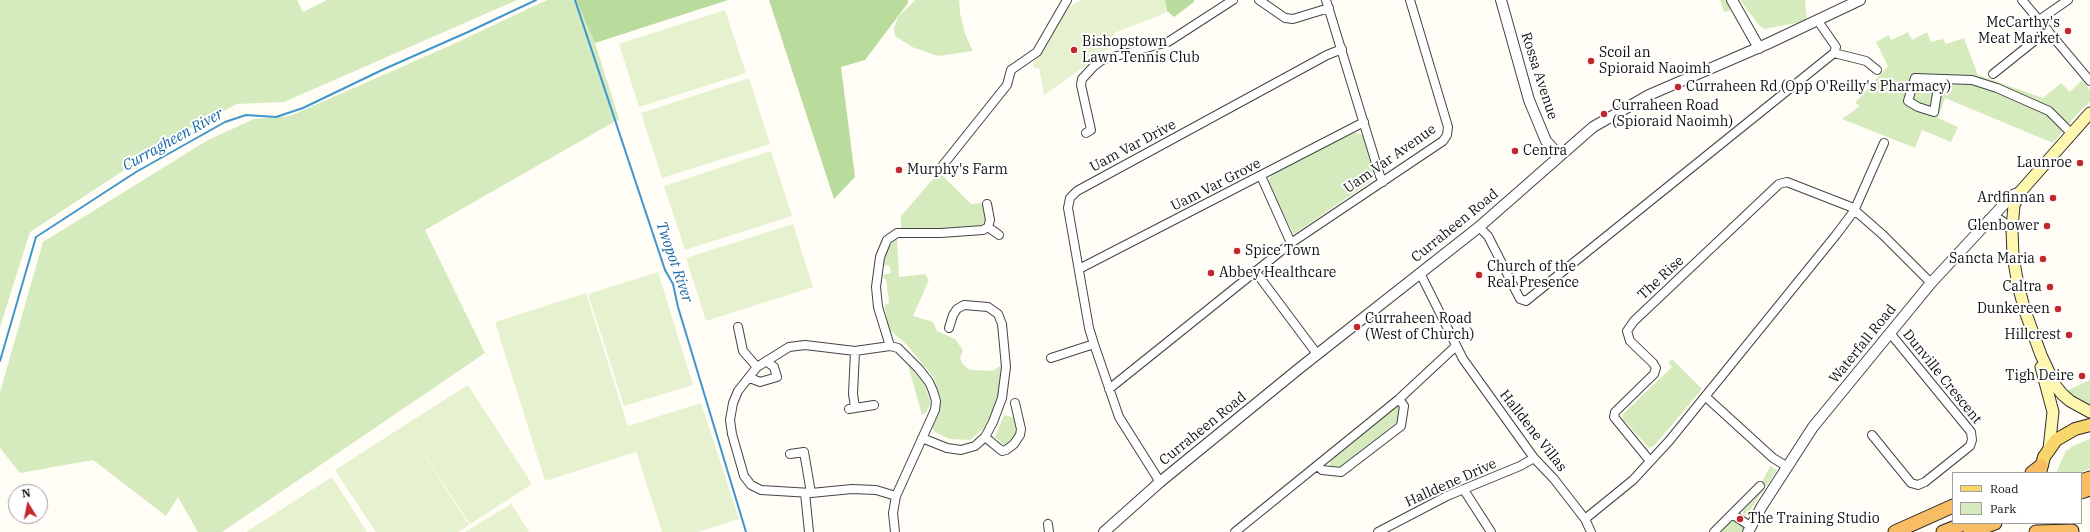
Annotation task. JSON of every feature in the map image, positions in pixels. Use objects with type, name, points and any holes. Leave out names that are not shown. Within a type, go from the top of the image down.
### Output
[{"type":"highway","points":[[1895,532],[1952,506]]},
{"type":"highway","points":[[1943,532],[1963,524]]},
{"type":"highway","points":[[1970,532],[1992,524]]},
{"type":"highway","points":[[2036,532],[2074,531]]},
{"type":"main road","points":[[2090,113],[2020,192],[2014,205],[2012,229],[2013,256],[2019,289],[2041,355],[2055,385],[2062,394],[2070,402],[2090,412]]},
{"type":"main road","points":[[2041,355],[2041,367],[2052,412],[2049,449]]},
{"type":"main road","points":[[2038,471],[2049,449],[2065,434],[2075,429],[2090,425]]},
{"type":"main road","points":[[2062,524],[2074,531]]},
{"type":"street","points":[[943,165],[1007,85],[1011,70],[1037,52],[1067,0]]},
{"type":"street","points":[[1086,134],[1091,130],[1081,85],[1082,79],[1094,66],[1102,60],[1158,46],[1168,42],[1234,0]]},
{"type":"street","points":[[1259,0],[1285,18],[1293,19],[1327,4],[1383,182]]},
{"type":"street","name":"Uam Var Avenue","points":[[1109,389],[1290,243],[1443,141],[1448,135],[1446,119],[1410,0]]},
{"type":"street","name":"Rossa Avenue","points":[[1502,0],[1529,100],[1545,138],[1559,155]]},
{"type":"street","points":[[1732,0],[1759,48]]},
{"type":"street","name":"Curraheen Road","points":[[1104,532],[1160,482],[1317,354],[1479,227],[1559,155],[1593,127],[1649,95],[1759,48],[1860,0]]},
{"type":"street","points":[[2022,0],[2090,81]]},
{"type":"street","points":[[2040,20],[2068,0]]},
{"type":"street","points":[[1479,227],[1488,236],[1520,299],[1526,301],[1834,53],[1836,47],[1818,21]]},
{"type":"street","points":[[1993,74],[2048,30]]},
{"type":"street","name":"Uam Var Drive","points":[[1160,482],[1152,473],[1120,417],[1094,344],[1068,208],[1070,198],[1076,191],[1327,55],[1342,49]]},
{"type":"street","points":[[1834,53],[1866,61],[1877,70]]},
{"type":"street","points":[[1939,80],[1934,112],[1918,107],[1908,101],[1915,78],[1972,80],[1997,88],[2049,111],[2071,133]]},
{"type":"street","name":"Uam Var Grove","points":[[1079,269],[1364,122]]},
{"type":"street","points":[[1585,519],[1624,488],[1650,461],[1706,397],[1854,211],[1884,143]]},
{"type":"street","points":[[1261,176],[1290,243]]},
{"type":"street","name":"The Rise","points":[[1650,461],[1614,417],[1615,412],[1654,374],[1656,368],[1653,363],[1630,341],[1627,331],[1634,321],[1779,184],[1787,182],[1851,207],[1883,235],[1931,283]]},
{"type":"street","name":"Waterfall Road","points":[[1749,529],[1786,466],[1813,427],[1931,283],[2013,195],[2020,192]]},
{"type":"street","points":[[890,346],[878,307],[876,287],[880,257],[887,240],[891,235],[897,233],[963,232],[983,230],[988,227],[990,220],[987,204]]},
{"type":"street","points":[[1989,220],[1999,220],[2012,229]]},
{"type":"street","points":[[988,227],[999,236]]},
{"type":"street","points":[[1255,271],[1317,354]]},
{"type":"street","name":"Halldene Villas","points":[[1420,273],[1463,359],[1534,458],[1554,479],[1585,519],[1591,532]]},
{"type":"street","points":[[922,438],[947,448],[961,450],[975,446],[985,437],[993,422],[1006,381],[1001,319],[998,314],[988,307],[964,305],[957,309],[953,315],[949,328]]},
{"type":"street","points":[[738,327],[742,351],[757,367]]},
{"type":"street","name":"Dunville Crescent","points":[[1872,435],[1911,483],[1918,485],[1925,482],[1970,446],[1972,440],[1971,432],[1890,333]]},
{"type":"street","points":[[1052,358],[1094,344]]},
{"type":"street","points":[[895,532],[893,513],[896,496],[935,410],[936,401],[933,391],[920,369],[898,348],[890,346],[855,350],[805,345],[789,347],[757,367],[750,378],[738,391],[733,403],[730,420],[732,434],[744,476],[751,485],[761,490],[808,493],[852,489],[876,490],[896,496]]},
{"type":"street","points":[[1235,532],[1400,398],[1456,346]]},
{"type":"street","points":[[855,350],[852,408],[874,405]]},
{"type":"street","points":[[750,378],[760,382],[777,378],[774,367],[766,361]]},
{"type":"street","points":[[1706,397],[1773,458],[1786,466]]},
{"type":"street","points":[[1318,466],[1322,470],[1341,472],[1401,426],[1404,406],[1400,398]]},
{"type":"street","points":[[985,437],[1002,450],[1006,450],[1014,444],[1020,435],[1021,429],[1015,403]]},
{"type":"street","points":[[790,454],[804,452],[808,493],[809,532]]},
{"type":"street","name":"Halldene Drive","points":[[1378,532],[1446,496],[1464,490],[1520,466],[1534,458]]},
{"type":"street","points":[[1714,532],[1760,486]]},
{"type":"street","points":[[1464,490],[1491,532]]},
{"type":"street","points":[[1732,514],[1749,529]]},
{"type":"green space","points":[[0,0],[297,0],[303,12],[327,0],[517,0],[284,102],[237,104],[176,136],[30,232],[0,327]]},
{"type":"green space","points":[[547,0],[576,0],[595,43],[619,119],[425,230],[485,353],[222,532],[198,532],[178,497],[166,516],[93,460],[20,473],[0,448],[0,392],[43,242],[208,140],[254,119],[290,116],[449,46]]},
{"type":"green space","points":[[576,0],[728,0],[595,43]]},
{"type":"green space","points":[[769,0],[908,0],[908,3],[865,60],[841,67],[855,177],[834,199]]},
{"type":"green space","points":[[915,0],[959,0],[960,13],[965,34],[973,51],[938,56],[912,47],[895,36],[894,28],[898,17]]},
{"type":"green space","name":"Bishopstown Lawn Tennis Club","points":[[1081,0],[1165,0],[1167,11],[1159,16],[1114,33],[1116,45],[1096,55],[1085,66],[1044,95],[1039,68],[1035,68],[1033,64],[1065,9]]},
{"type":"green space","points":[[1165,0],[1194,0],[1194,2],[1174,17],[1167,11]]},
{"type":"green space","points":[[1720,0],[1726,0],[1731,10],[1724,12]]},
{"type":"green space","points":[[1740,0],[1805,0],[1807,21],[1764,29],[1758,24]]},
{"type":"green space","points":[[725,10],[746,73],[639,107],[619,44]]},
{"type":"green space","points":[[1908,32],[1912,40],[1927,32],[1931,42],[1943,39],[1946,44],[1964,38],[1978,75],[2043,98],[2061,83],[2070,92],[2082,80],[2090,90],[2090,102],[2078,113],[2053,143],[1945,98],[1938,118],[1958,127],[1951,142],[1922,130],[1915,148],[1842,119],[1860,106],[1855,103],[1888,66],[1876,42],[1889,35],[1891,40]]},
{"type":"green space","points":[[749,78],[770,144],[662,178],[641,113]]},
{"type":"green space","points":[[1356,133],[1364,135],[1373,171],[1370,182],[1294,234],[1269,186],[1269,180],[1272,174],[1350,134]]},
{"type":"green space","points":[[771,151],[792,216],[685,250],[664,186]]},
{"type":"green space","points":[[939,172],[971,204],[983,203],[988,219],[984,226],[947,230],[901,229],[901,216]]},
{"type":"green space","points":[[793,224],[813,287],[706,321],[686,258]]},
{"type":"green space","points":[[897,239],[899,277],[925,274],[929,280],[913,316],[933,322],[937,331],[955,339],[963,350],[960,358],[962,363],[967,368],[972,370],[993,371],[1001,365],[998,398],[990,418],[984,428],[970,440],[949,439],[935,432],[932,428],[939,414],[941,399],[934,378],[907,345],[891,331],[888,324],[884,305],[889,303],[886,279],[884,279],[883,275],[891,273],[889,265],[883,266],[888,247]]},
{"type":"green space","points":[[658,272],[693,385],[624,406],[588,294]]},
{"type":"green space","points":[[586,293],[636,452],[545,481],[495,322]]},
{"type":"green space","points":[[1672,359],[1702,389],[1654,446],[1649,448],[1623,419],[1622,415],[1672,367],[1668,363]]},
{"type":"green space","points":[[908,365],[922,380],[929,397],[930,404],[926,413],[922,415]]},
{"type":"green space","points":[[2090,380],[2090,407],[2072,396],[2068,390]]},
{"type":"green space","points":[[468,385],[532,484],[470,524],[405,425]]},
{"type":"green space","points":[[701,403],[739,519],[698,532],[662,532],[628,426]]},
{"type":"green space","points":[[1396,406],[1399,406],[1400,411],[1397,422],[1341,466],[1329,468],[1331,460]]},
{"type":"green space","points":[[1004,415],[1015,418],[1018,427],[1013,438],[1004,445],[995,437]]},
{"type":"green space","points":[[405,425],[469,525],[458,532],[376,532],[335,470]]},
{"type":"green space","points":[[2090,439],[2090,469],[2082,472],[2056,472],[2066,451],[2073,446]]},
{"type":"green space","points":[[1770,466],[1777,470],[1746,516],[1742,512],[1763,490],[1762,482]]},
{"type":"green space","points":[[332,477],[367,532],[246,532]]},
{"type":"green space","points":[[511,504],[529,532],[465,532]]},
{"type":"green space","points":[[1733,520],[1743,524],[1743,532],[1719,532]]},
{"type":"waterway","name":"Curragheen River","points":[[0,361],[36,237],[136,172],[225,122],[246,115],[276,117],[303,108],[382,70],[536,0]]},
{"type":"waterway","name":"Twopot River","points":[[575,0],[665,270],[673,284],[678,307],[746,532]]},
{"type":"place","name":"McCarthy's Meat Market","points":[[2068,31]]},
{"type":"place","name":"Bishopstown Lawn Tennis Club","points":[[1074,50]]},
{"type":"place","name":"Scoil an Spioraid Naoimh","points":[[1591,61]]},
{"type":"place","name":"Curraheen Rd (Opp O'Reilly's Pharmacy)","points":[[1678,87]]},
{"type":"place","name":"Curraheen Road (Spioraid Naoimh)","points":[[1604,114]]},
{"type":"place","name":"Centra","points":[[1515,151]]},
{"type":"place","name":"Launroe","points":[[2080,163]]},
{"type":"place","name":"Murphy's Farm","points":[[899,170]]},
{"type":"place","name":"Ardfinnan","points":[[2053,198]]},
{"type":"place","name":"Glenbower","points":[[2047,226]]},
{"type":"place","name":"Spice Town","points":[[1237,251]]},
{"type":"place","name":"Sancta Maria","points":[[2043,259]]},
{"type":"place","name":"Abbey Healthcare","points":[[1211,273]]},
{"type":"place","name":"Church of the Real Presence","points":[[1479,275]]},
{"type":"place","name":"Caltra","points":[[2050,287]]},
{"type":"place","name":"Dunkereen","points":[[2058,309]]},
{"type":"place","name":"Curraheen Road (West of Church)","points":[[1357,327]]},
{"type":"place","name":"Hillcrest","points":[[2069,335]]},
{"type":"place","name":"Tigh Deire","points":[[2082,376]]},
{"type":"place","name":"The Training Studio","points":[[1740,519]]}]
